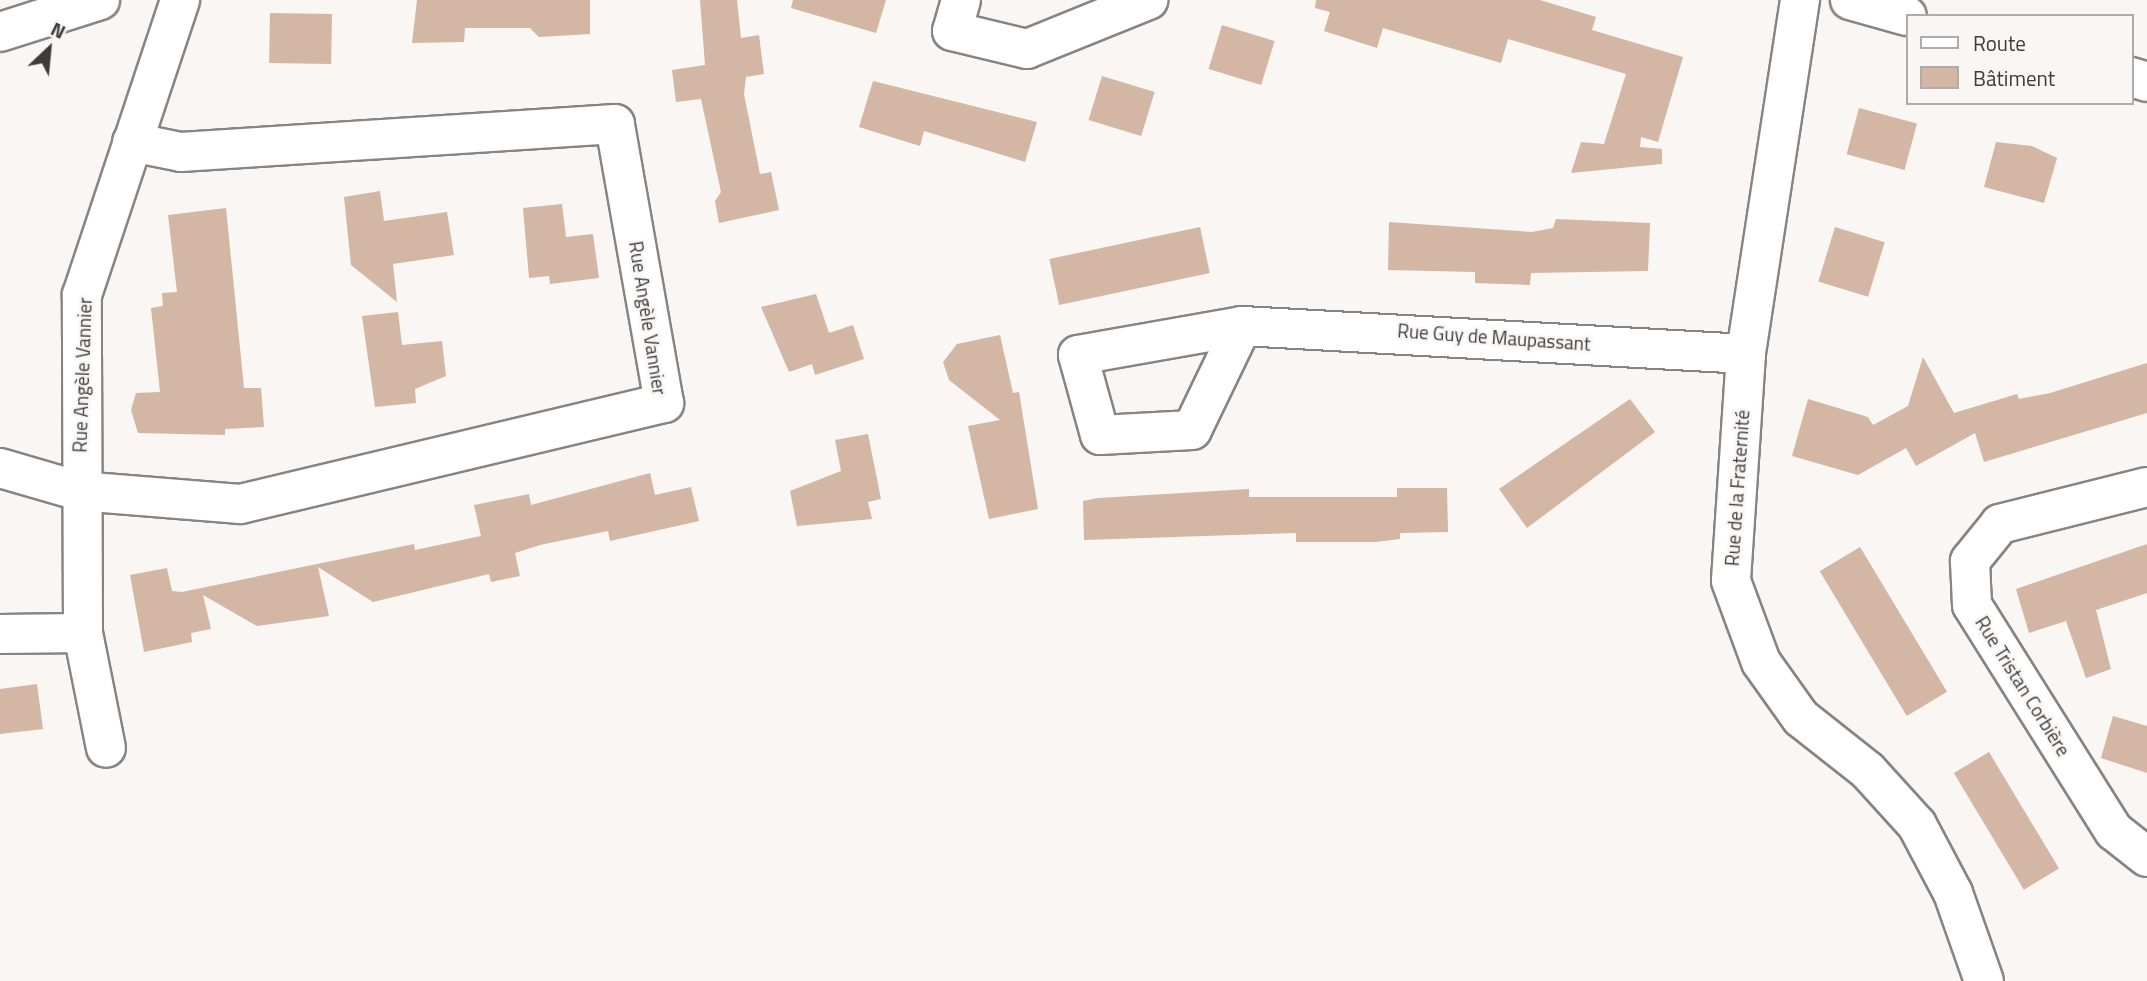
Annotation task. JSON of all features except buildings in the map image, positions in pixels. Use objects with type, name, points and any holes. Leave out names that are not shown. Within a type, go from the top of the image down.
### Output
[{"type":"street","points":[[0,32],[100,0]]},
{"type":"street","name":"Rue Angèle Vannier","points":[[106,748],[83,634],[79,491],[82,295],[180,0]]},
{"type":"street","points":[[961,0],[952,31],[1027,49],[1117,3]]},
{"type":"street","name":"Rue de la Fraternité","points":[[1800,0],[1746,354],[1731,581],[1761,662],[1801,718],[1868,771],[1917,825],[1953,894],[1984,981]]},
{"type":"street","points":[[1850,0],[1906,16]]},
{"type":"street","name":"Rue Angèle Vannier","points":[[0,468],[79,491],[240,504],[664,403],[615,124],[181,152],[132,142]]},
{"type":"street","name":"Rue Guy de Maupassant","points":[[1242,326],[1746,354]]},
{"type":"street","name":"Rue Tristan Corbière","points":[[2147,486],[2000,524],[1970,561],[1972,605],[2114,831],[2147,857]]},
{"type":"street","points":[[0,634],[83,634]]}]
